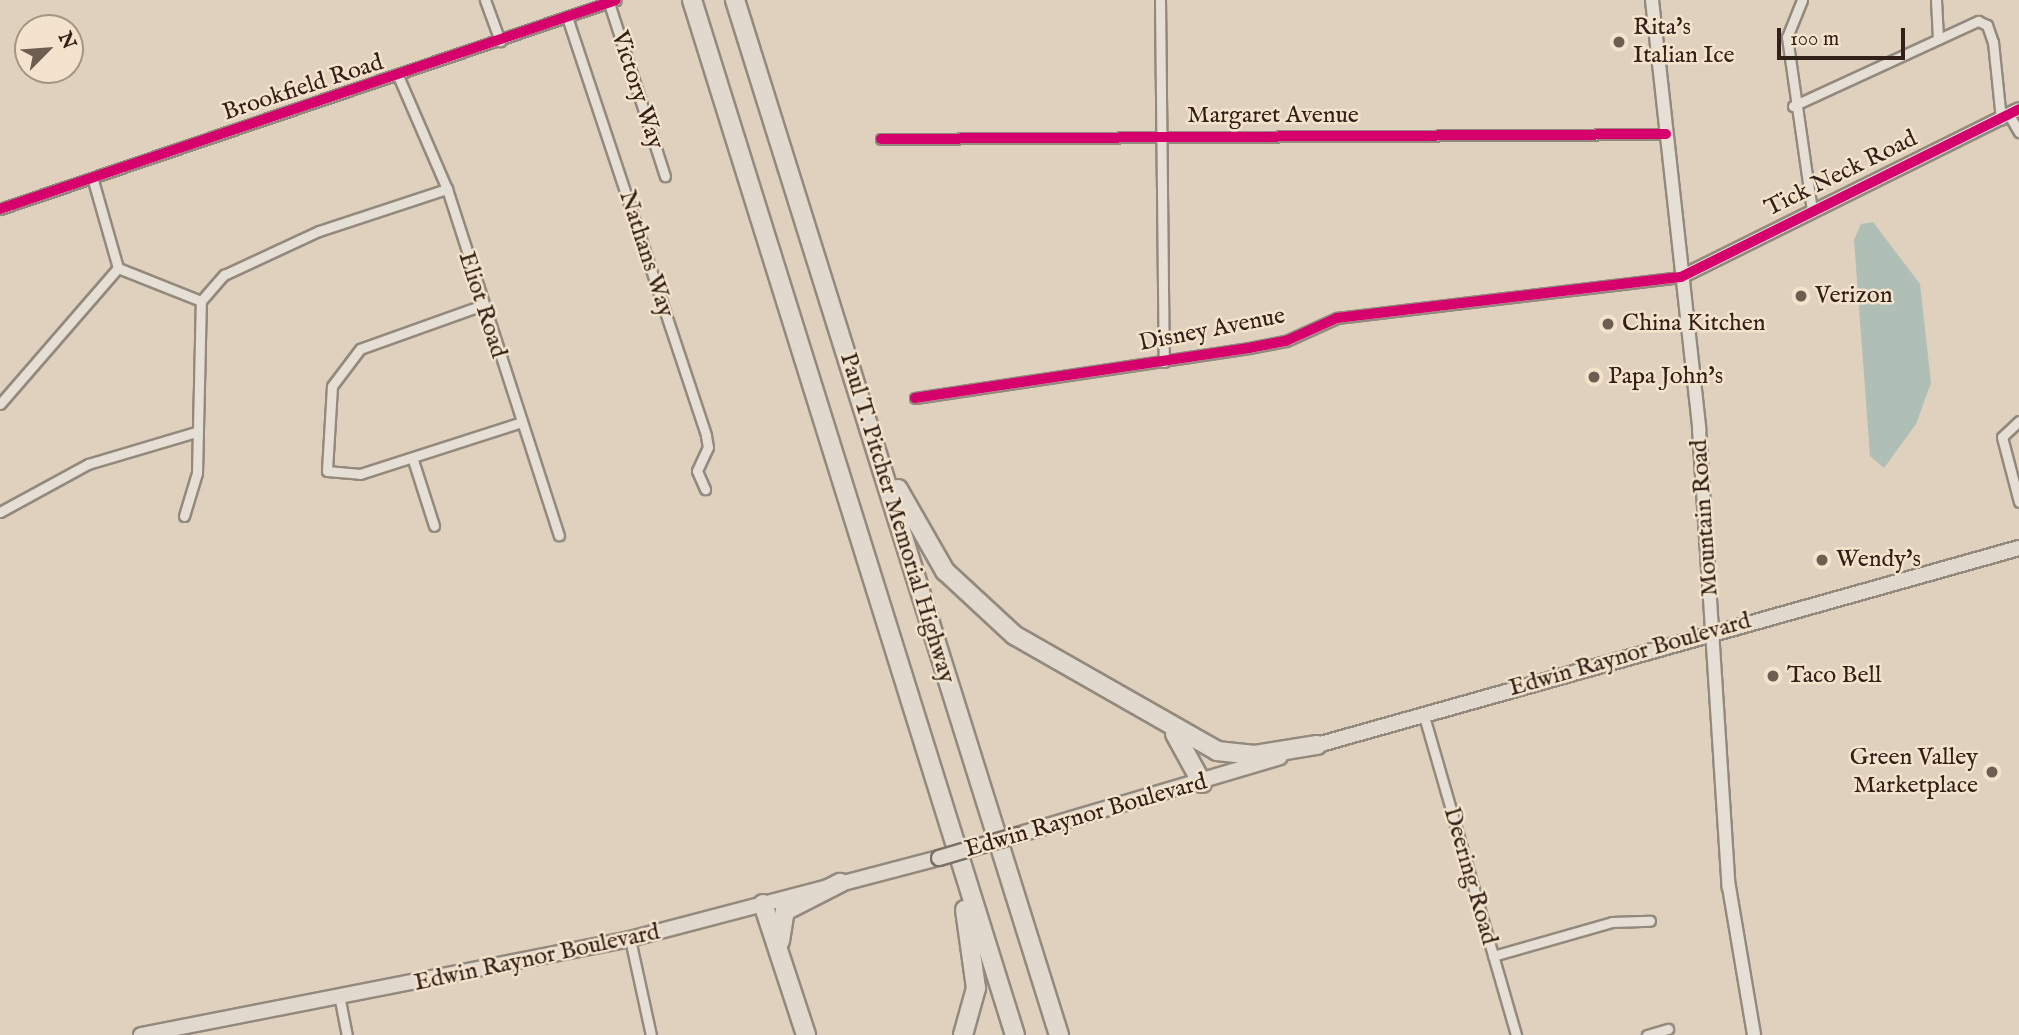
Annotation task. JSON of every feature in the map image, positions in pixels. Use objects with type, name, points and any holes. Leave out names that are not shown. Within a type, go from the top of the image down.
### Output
[{"type":"highway","name":"Paul T. Pitcher Memorial Highway","points":[[692,0],[1014,1035]]},
{"type":"highway","name":"Paul T. Pitcher Memorial Highway","points":[[735,0],[1059,1035]]},
{"type":"highway","points":[[787,168],[900,496],[929,550],[985,614],[1168,726],[1233,755],[1317,745]]},
{"type":"highway","points":[[1168,726],[1202,783]]},
{"type":"highway","points":[[937,790],[975,967],[963,1035]]},
{"type":"highway","points":[[783,961],[778,932],[785,911],[840,883]]},
{"type":"highway","points":[[763,904],[806,1035]]},
{"type":"main road","name":"Mountain Road","points":[[1652,0],[1714,630],[1729,887],[1754,1035]]},
{"type":"main road","name":"Tick Neck Road","points":[[1681,277],[1812,210],[2010,115]]},
{"type":"main road","name":"Edwin Raynor Boulevard","points":[[147,1034],[340,1000],[630,939],[939,858],[1202,783],[1317,745],[1714,630],[2019,548]]},
{"type":"street","points":[[485,0],[500,41]]},
{"type":"street","points":[[1160,0],[1164,362]]},
{"type":"street","points":[[1802,0],[1787,37],[1793,106],[1812,210]]},
{"type":"street","points":[[1936,0],[1938,39]]},
{"type":"street","name":"Brookfield Road","points":[[0,209],[399,78],[613,1]]},
{"type":"street","name":"Victory Way","points":[[613,1],[665,176]]},
{"type":"street","name":"Nathans Way","points":[[567,17],[706,436],[708,447],[697,471],[705,489]]},
{"type":"street","points":[[1793,106],[1978,21],[1987,25],[2010,115],[2019,132]]},
{"type":"street","name":"Eliot Road","points":[[399,78],[447,189],[480,306],[559,535]]},
{"type":"street","name":"Margaret Avenue","points":[[881,139],[1666,134]]},
{"type":"street","points":[[93,180],[118,268]]},
{"type":"street","points":[[184,516],[197,473],[195,432],[201,301],[224,275],[319,230],[447,189]]},
{"type":"street","points":[[118,268],[201,301]]},
{"type":"street","points":[[0,404],[118,268]]},
{"type":"street","name":"Disney Avenue","points":[[915,398],[1164,362],[1286,341],[1337,318],[1681,277]]},
{"type":"street","points":[[480,306],[360,349],[332,386],[327,471],[360,474],[413,460],[522,422]]},
{"type":"street","points":[[2019,421],[2002,437],[2019,502]]},
{"type":"street","points":[[0,512],[88,464],[195,432]]},
{"type":"street","points":[[413,460],[434,526]]},
{"type":"street","name":"Deering Road","points":[[1424,716],[1516,1035]]},
{"type":"street","points":[[1493,956],[1612,922],[1650,921]]},
{"type":"street","points":[[630,939],[651,1035]]},
{"type":"street","points":[[340,1000],[347,1035]]},
{"type":"street","points":[[1647,1035],[1668,1029]]},
{"type":"shaded area","points":[[1873,222],[1920,284],[1931,383],[1916,424],[1884,468],[1870,456],[1854,240],[1861,224]]},
{"type":"cycle path","points":[[0,209],[616,0]]},
{"type":"cycle path","points":[[915,398],[1286,341],[1337,318],[1681,277],[2019,109]]},
{"type":"cycle path","points":[[881,139],[1666,134]]},
{"type":"place","name":"Rita's Italian Ice","points":[[1619,42]]},
{"type":"place","name":"Verizon","points":[[1801,296]]},
{"type":"place","name":"China Kitchen","points":[[1608,324]]},
{"type":"place","name":"Papa John's","points":[[1594,377]]},
{"type":"place","name":"Wendy's","points":[[1822,560]]},
{"type":"place","name":"Taco Bell","points":[[1773,676]]},
{"type":"place","name":"Green Valley Marketplace","points":[[1992,772]]}]
